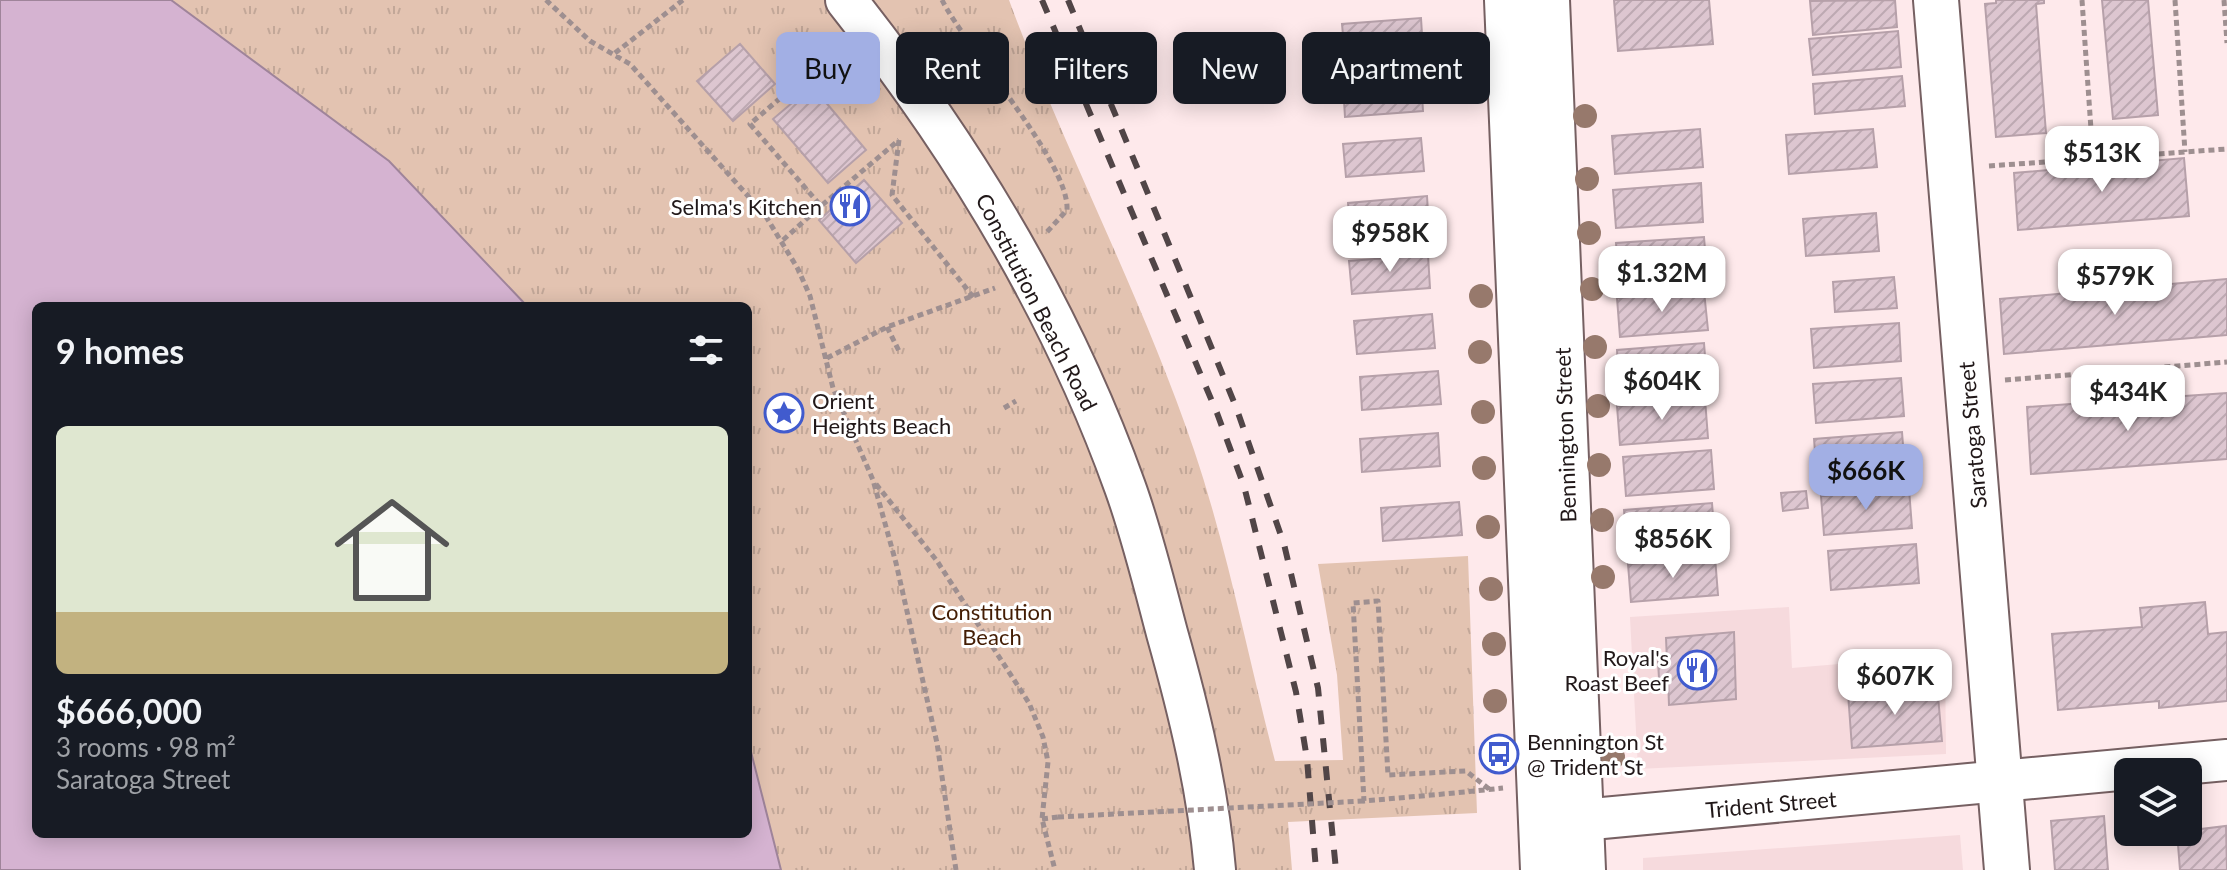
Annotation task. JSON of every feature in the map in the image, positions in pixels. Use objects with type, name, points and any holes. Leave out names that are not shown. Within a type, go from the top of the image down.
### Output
[{"type":"main road","name":"Bennington Street","points":[[1507,0],[1561,822],[1583,870]]},
{"type":"main road","name":"Bennington Street","points":[[1543,870],[1561,822],[1547,0]]},
{"type":"main road","name":"Saratoga Street","points":[[1936,0],[2007,870]]},
{"type":"street","name":"Constitution Beach Road","points":[[846,0],[910,80],[962,158],[1070,356],[1125,487],[1165,624],[1197,742],[1215,870]]},
{"type":"street","name":"Trident Street","points":[[1561,822],[2227,760]]},
{"type":"path","points":[[546,0],[590,41],[630,64],[700,140],[783,240],[810,296],[833,388],[873,480],[937,743],[956,870]]},
{"type":"path","points":[[615,53],[683,0]]},
{"type":"path","points":[[942,0],[953,21],[1011,100],[1063,186],[1067,210],[1045,234]]},
{"type":"path","points":[[2082,0],[2093,158]]},
{"type":"path","points":[[2175,0],[2185,152]]},
{"type":"path","points":[[2224,0],[2227,43]]},
{"type":"path","points":[[776,102],[750,124],[821,206]]},
{"type":"path","points":[[783,240],[899,140],[892,195],[974,298],[887,327],[827,358]]},
{"type":"path","points":[[1983,166],[2227,149]]},
{"type":"path","points":[[887,327],[899,351]]},
{"type":"path","points":[[2000,380],[2227,362]]},
{"type":"path","points":[[1004,408],[1016,401]]},
{"type":"path","points":[[873,480],[937,561],[1029,703],[1043,737],[1048,762],[1042,819],[1055,870]]},
{"type":"path","points":[[1364,801],[1353,603],[1378,601],[1388,775],[1466,771],[1489,789]]},
{"type":"path","points":[[1042,819],[1364,801],[1507,787]]},
{"type":"shaded area","points":[[0,0],[171,0],[389,161],[523,302],[32,302],[32,838],[752,838],[752,756],[781,870],[0,870]]},
{"type":"shaded area","points":[[1789,607],[1792,668],[1945,655],[1946,754],[1638,769],[1630,617]]},
{"type":"shaded area","points":[[1960,835],[1963,870],[1643,870],[1643,858]]},
{"type":"green space","name":"Constitution Beach","points":[[171,0],[1009,0],[1025,41],[1025,104],[1050,104],[1151,336],[1194,450],[1227,565],[1275,761],[1343,760],[1337,675],[1318,564],[1468,556],[1477,813],[1288,822],[1292,870],[781,870],[752,756],[752,302],[523,302],[389,161]]},
{"type":"building","points":[[1614,0],[1709,0],[1713,44],[1618,51]]},
{"type":"building","points":[[1895,0],[1897,27],[1813,35],[1810,1]]},
{"type":"building","points":[[1996,0],[2044,0],[2044,3],[2036,4],[2046,133],[1996,137],[1985,4],[1996,3]]},
{"type":"building","points":[[2102,0],[2148,0],[2158,115],[2113,119]]},
{"type":"building","points":[[1421,18],[1422,32],[1343,32],[1342,24]]},
{"type":"building","points":[[1898,31],[1901,67],[1813,75],[1809,39]]},
{"type":"building","points":[[740,44],[775,84],[733,121],[697,81]]},
{"type":"building","points":[[1902,76],[1905,106],[1815,114],[1813,84]]},
{"type":"building","points":[[791,104],[827,104],[866,150],[828,183],[773,119]]},
{"type":"building","points":[[1344,104],[1423,104],[1423,111],[1345,117]]},
{"type":"building","points":[[1700,129],[1703,167],[1615,174],[1612,136]]},
{"type":"building","points":[[1873,129],[1877,167],[1789,174],[1786,135]]},
{"type":"building","points":[[1421,138],[1424,171],[1346,177],[1343,144]]},
{"type":"building","points":[[2184,158],[2189,216],[2018,230],[2014,173]]},
{"type":"building","points":[[864,180],[902,223],[856,263],[819,220]]},
{"type":"building","points":[[1701,183],[1703,222],[1616,228],[1613,190]]},
{"type":"building","points":[[1427,196],[1429,229],[1351,235],[1348,203]]},
{"type":"building","points":[[1876,213],[1879,251],[1806,256],[1803,219]]},
{"type":"building","points":[[1704,237],[1707,275],[1619,282],[1616,243]]},
{"type":"building","points":[[1428,255],[1430,288],[1352,294],[1349,261]]},
{"type":"building","points":[[1894,277],[1897,308],[1835,312],[1833,282]]},
{"type":"building","points":[[2227,279],[2227,335],[2004,354],[2000,299]]},
{"type":"building","points":[[1704,291],[1708,330],[1620,337],[1617,298]]},
{"type":"building","points":[[1432,314],[1435,348],[1357,354],[1354,321]]},
{"type":"building","points":[[1899,323],[1901,361],[1814,368],[1811,329]]},
{"type":"building","points":[[1704,343],[1707,382],[1619,389],[1617,350]]},
{"type":"building","points":[[1438,371],[1441,404],[1362,410],[1360,377]]},
{"type":"building","points":[[1901,378],[1904,416],[1816,423],[1813,384]]},
{"type":"building","points":[[2227,393],[2227,459],[2031,474],[2027,407]]},
{"type":"building","points":[[1705,399],[1708,438],[1620,445],[1617,406]]},
{"type":"building","points":[[1902,432],[1905,471],[1817,478],[1814,439]]},
{"type":"building","points":[[1438,433],[1440,466],[1362,472],[1360,439]]},
{"type":"building","points":[[1711,450],[1714,489],[1626,496],[1623,457]]},
{"type":"building","points":[[1909,489],[1912,528],[1824,535],[1821,496]]},
{"type":"building","points":[[1806,491],[1808,508],[1783,511],[1781,493]]},
{"type":"building","points":[[1459,502],[1462,535],[1383,541],[1381,508]]},
{"type":"building","points":[[1712,503],[1715,542],[1627,549],[1624,510]]},
{"type":"building","points":[[1916,544],[1919,583],[1831,590],[1828,551]]},
{"type":"building","points":[[1715,557],[1718,595],[1631,602],[1628,564]]},
{"type":"building","points":[[2205,602],[2208,634],[2227,632],[2227,701],[2159,708],[2159,701],[2058,710],[2052,634],[2142,627],[2140,608]]},
{"type":"building","name":"Royal's Roast Beef","points":[[1734,632],[1736,699],[1669,705],[1668,678],[1659,678],[1658,662],[1667,661],[1666,638]]},
{"type":"building","points":[[1937,685],[1942,741],[1852,748],[1848,693]]},
{"type":"building","points":[[2104,816],[2108,870],[2055,870],[2051,821]]},
{"type":"building","points":[[2226,826],[2227,870],[2180,870],[2178,846],[2202,846],[2202,829]]},
{"type":"railway","points":[[1042,0],[1217,413],[1244,486],[1296,692],[1307,759],[1316,870]]},
{"type":"railway","points":[[1068,0],[1236,407],[1284,544],[1318,688],[1336,870]]},
{"type":"place","name":"Selma's Kitchen","points":[[850,206]]},
{"type":"place","name":"Orient Heights Beach","points":[[784,413]]},
{"type":"place","name":"Royal's Roast Beef","points":[[1697,670]]},
{"type":"place","name":"Bennington St @ Trident St","points":[[1499,754]]}]
